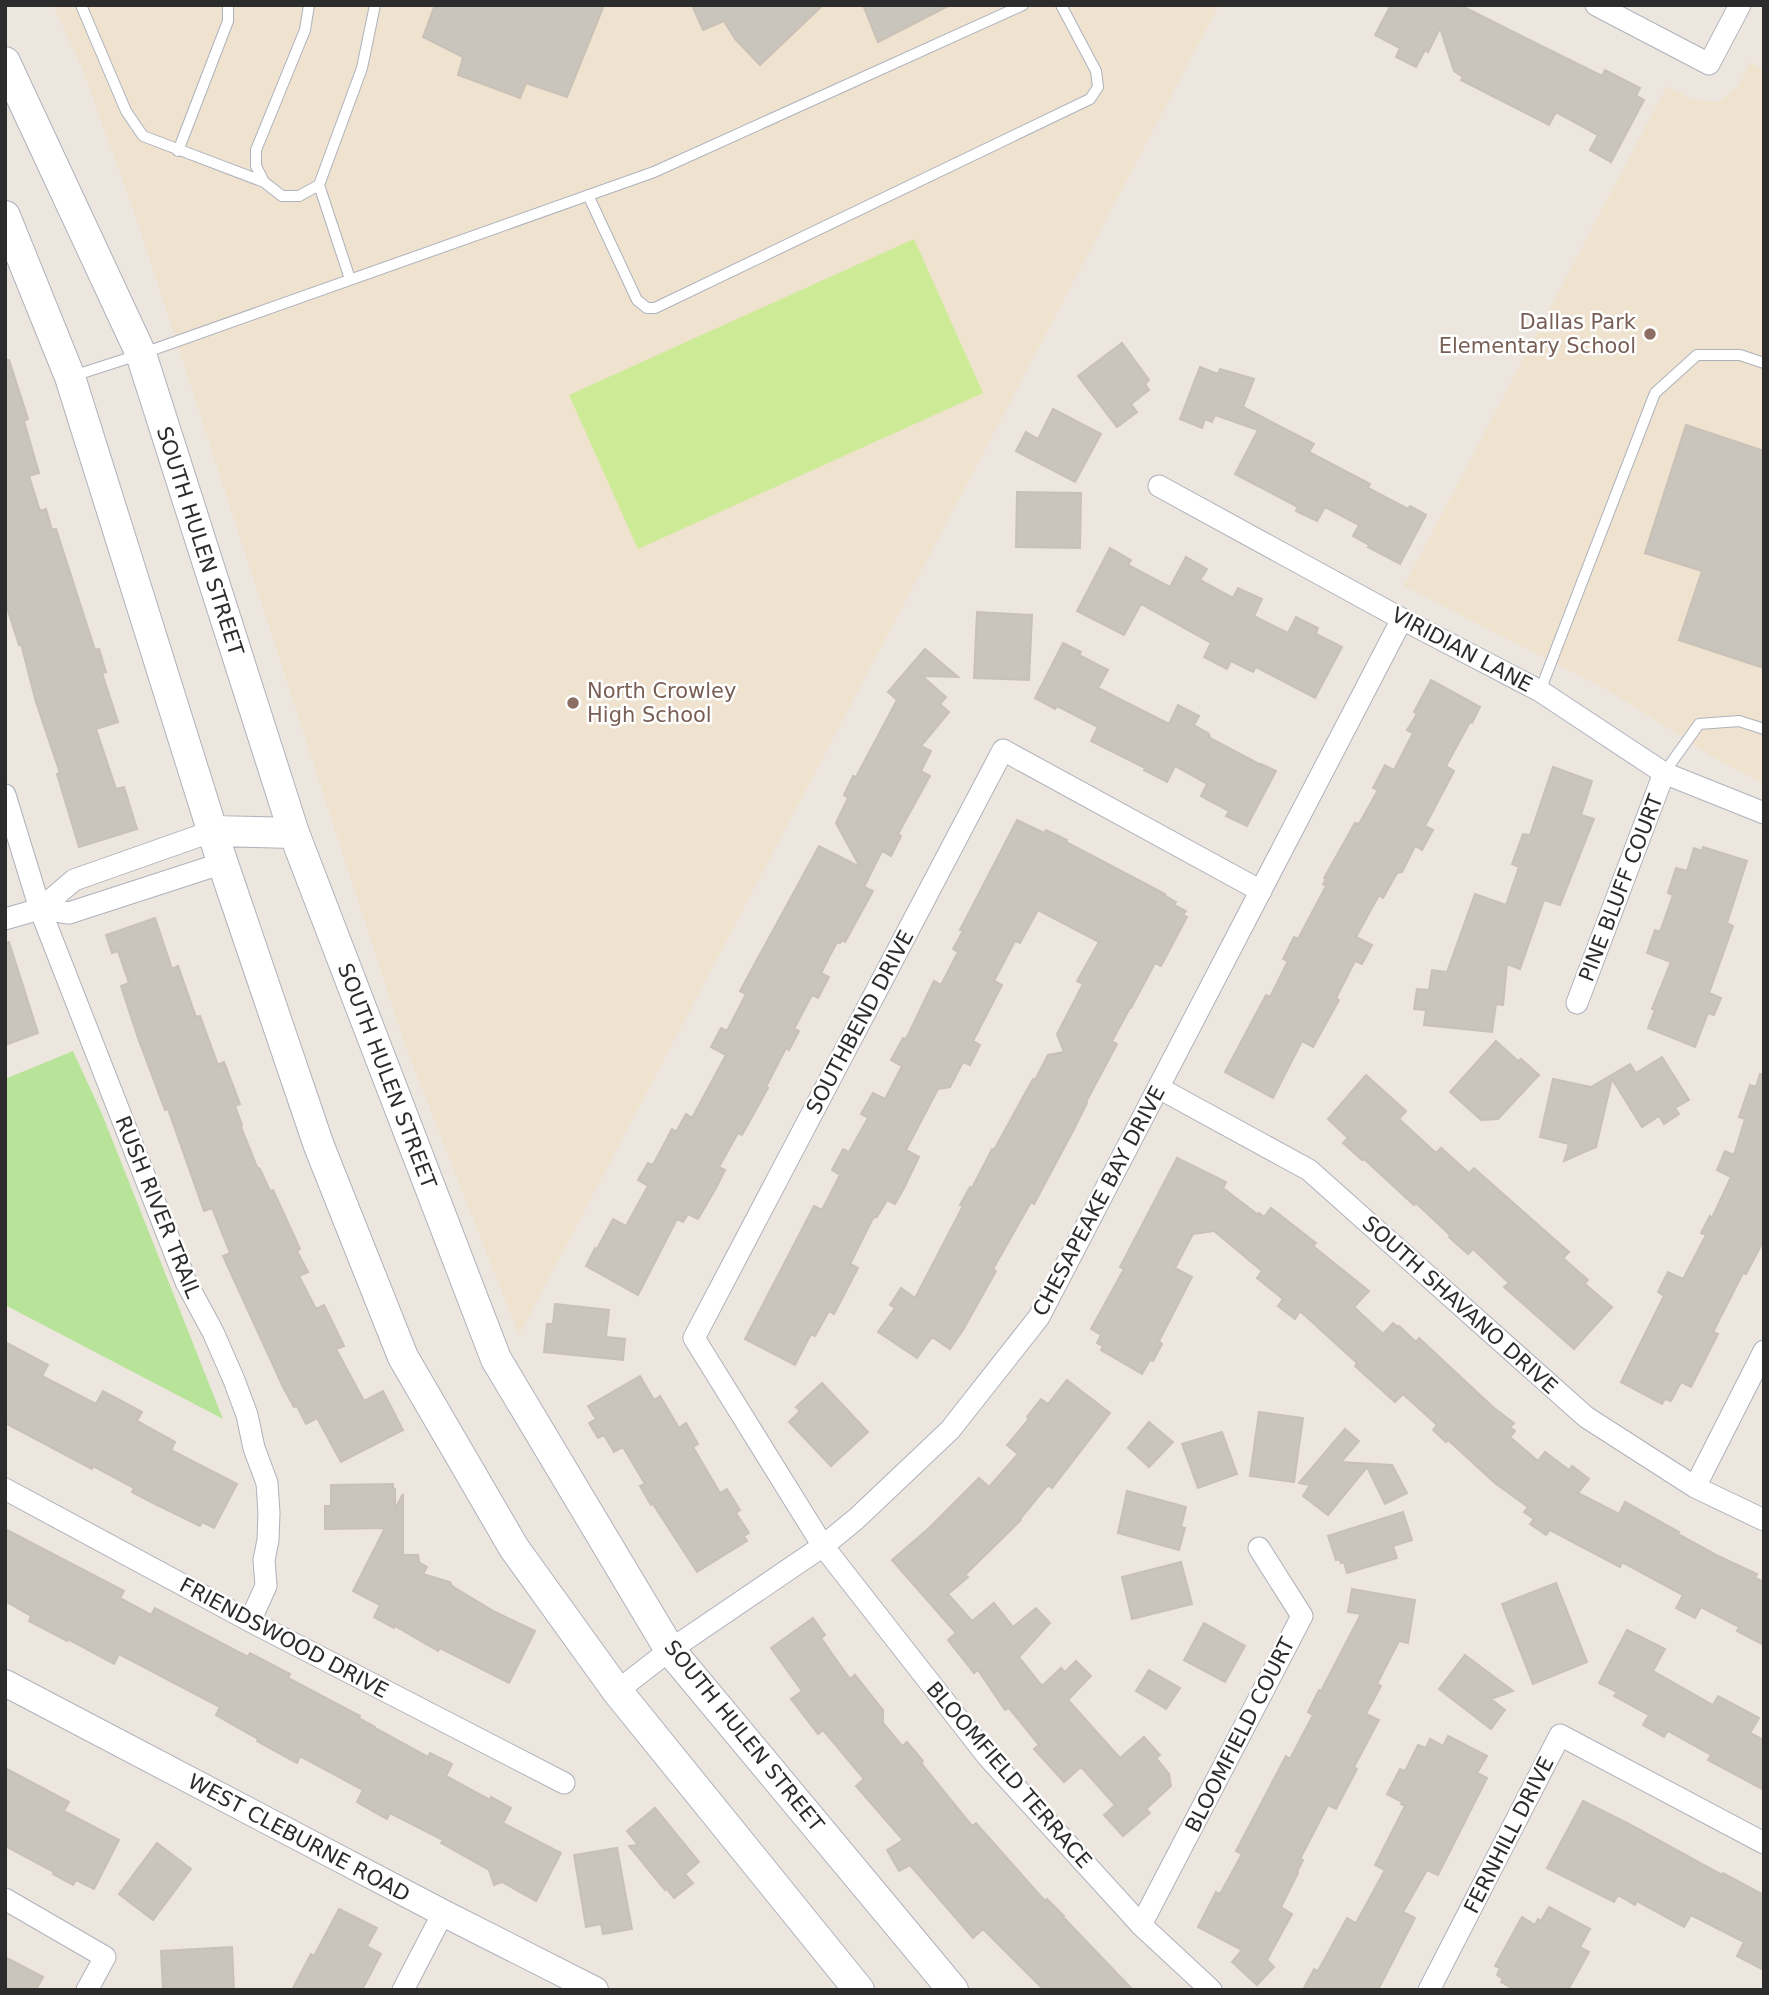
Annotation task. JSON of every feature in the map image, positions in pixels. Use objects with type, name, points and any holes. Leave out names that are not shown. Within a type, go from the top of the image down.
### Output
[{"type":"main road","name":"SOUTH HULEN STREET","points":[[5,62],[141,354],[294,834],[496,1359],[670,1650],[953,1990]]},
{"type":"main road","points":[[5,216],[70,377],[223,863],[319,1146],[403,1357],[514,1548],[617,1691],[859,1990]]},
{"type":"main road","points":[[213,831],[294,834]]},
{"type":"main road","points":[[223,863],[294,834]]},
{"type":"main road","points":[[833,1958],[839,1990]]},
{"type":"street","points":[[1596,5],[1709,64],[1740,5]]},
{"type":"street","name":"VIRIDIAN LANE","points":[[1159,486],[1540,691],[1664,773],[1764,813]]},
{"type":"street","name":"CHESAPEAKE BAY DRIVE","points":[[617,1691],[670,1650],[823,1546],[856,1520],[950,1430],[1039,1317],[1402,619]]},
{"type":"street","name":"SOUTHBEND DRIVE","points":[[823,1546],[694,1338],[1003,750],[1261,891]]},
{"type":"street","name":"PINE BLUFF COURT","points":[[1577,1003],[1664,773]]},
{"type":"street","name":"RUSH RIVER TRAIL","points":[[5,795],[40,909],[186,1282],[213,1332],[247,1415],[254,1448],[267,1483],[269,1513],[264,1560],[266,1586],[250,1621]]},
{"type":"street","points":[[40,909],[74,880],[213,831]]},
{"type":"street","points":[[5,919],[40,909],[69,913],[223,863]]},
{"type":"street","name":"SOUTH SHAVANO DRIVE","points":[[1159,1088],[1309,1170],[1586,1417],[1695,1487],[1764,1520]]},
{"type":"street","points":[[1695,1487],[1764,1351]]},
{"type":"street","name":"FRIENDSWOOD DRIVE","points":[[5,1489],[250,1621],[565,1783]]},
{"type":"street","name":"BLOOMFIELD TERRACE","points":[[823,1546],[988,1757],[1141,1926],[1211,1990]]},
{"type":"street","name":"BLOOMFIELD COURT","points":[[1141,1926],[1302,1616],[1259,1548]]},
{"type":"street","name":"WEST CLEBURNE ROAD","points":[[5,1683],[595,1990]]},
{"type":"street","name":"FERNHILL DRIVE","points":[[1429,1990],[1560,1735],[1764,1843]]},
{"type":"street","points":[[5,1899],[105,1957],[87,1990]]},
{"type":"street","points":[[403,1990],[443,1913]]},
{"type":"lane","points":[[82,5],[126,111],[142,136],[264,183],[282,196],[299,196],[319,185]]},
{"type":"lane","points":[[178,150],[228,21],[228,5]]},
{"type":"lane","points":[[264,183],[256,166],[256,150],[305,30],[309,5]]},
{"type":"lane","points":[[350,279],[319,185],[362,68],[375,5]]},
{"type":"lane","points":[[70,377],[654,172],[1023,5]]},
{"type":"lane","points":[[588,195],[637,300],[647,308],[655,308],[1090,99],[1098,87],[1096,71],[1060,5]]},
{"type":"lane","points":[[1540,691],[1655,393],[1697,355],[1740,355],[1764,363]]},
{"type":"lane","points":[[1664,773],[1699,724],[1739,721],[1764,729]]},
{"type":"shaded area","name":"North Crowley High School","points":[[53,5],[1219,5],[519,1335],[405,1045],[138,223],[83,70]]},
{"type":"shaded area","name":"Dallas Park Elementary School","points":[[1750,62],[1764,70],[1764,784],[1715,758],[1608,690],[1404,586],[1667,86],[1693,100],[1718,102],[1738,87]]},
{"type":"green space","points":[[914,239],[983,393],[638,549],[569,395]]},
{"type":"green space","points":[[73,1051],[102,1114],[223,1419],[5,1305],[5,1079]]},
{"type":"building","points":[[435,5],[604,5],[567,97],[526,83],[520,98],[458,75],[463,57],[423,37]]},
{"type":"building","points":[[692,5],[823,5],[760,65],[735,39],[724,21],[703,30]]},
{"type":"building","points":[[863,5],[950,5],[878,42]]},
{"type":"building","points":[[1391,5],[1460,5],[1602,76],[1605,70],[1640,88],[1636,96],[1644,100],[1611,162],[1590,150],[1598,135],[1556,112],[1549,125],[1461,80],[1463,77],[1454,71],[1440,28],[1428,52],[1425,50],[1416,67],[1396,57],[1400,48],[1375,35]]},
{"type":"building","points":[[1122,343],[1149,380],[1145,384],[1149,390],[1131,404],[1137,412],[1117,427],[1078,376]]},
{"type":"building","points":[[5,360],[9,360],[28,419],[24,421],[39,473],[29,476],[40,511],[46,509],[52,530],[56,529],[95,650],[99,649],[106,672],[102,673],[118,722],[96,729],[116,789],[124,787],[137,829],[79,847],[57,774],[60,773],[36,702],[21,644],[19,645],[5,601]]},
{"type":"building","points":[[1200,367],[1218,374],[1220,369],[1254,379],[1243,407],[1314,444],[1309,452],[1370,484],[1368,488],[1408,509],[1410,506],[1426,515],[1400,564],[1353,536],[1359,525],[1325,507],[1317,521],[1296,511],[1298,507],[1235,474],[1258,430],[1215,415],[1212,422],[1205,419],[1202,428],[1180,419]]},
{"type":"building","points":[[1053,409],[1101,434],[1075,482],[1016,451],[1026,432],[1038,439]]},
{"type":"building","points":[[1686,425],[1764,451],[1764,668],[1679,640],[1702,571],[1645,553]]},
{"type":"building","points":[[1017,492],[1081,493],[1080,548],[1016,547]]},
{"type":"building","points":[[1110,548],[1131,560],[1128,565],[1170,587],[1186,557],[1207,569],[1200,580],[1233,598],[1238,588],[1262,599],[1254,616],[1288,633],[1296,617],[1318,628],[1316,634],[1342,647],[1315,698],[1256,667],[1253,672],[1231,661],[1227,669],[1204,657],[1211,643],[1141,604],[1124,635],[1077,611]]},
{"type":"building","points":[[977,612],[1032,615],[1029,680],[974,678]]},
{"type":"building","points":[[1063,643],[1108,670],[1098,688],[1169,724],[1178,705],[1199,716],[1194,725],[1209,734],[1210,738],[1276,771],[1247,826],[1226,816],[1229,811],[1201,796],[1207,784],[1175,766],[1167,782],[1091,741],[1098,727],[1035,698]]},
{"type":"building","points":[[925,649],[958,677],[922,676],[946,697],[940,704],[949,712],[921,746],[931,751],[921,771],[930,776],[898,834],[901,836],[891,856],[882,851],[864,887],[873,891],[845,942],[837,942],[821,973],[829,977],[818,998],[812,995],[794,1029],[799,1031],[789,1050],[786,1048],[742,1135],[738,1133],[719,1167],[725,1170],[716,1188],[698,1219],[688,1214],[683,1222],[677,1219],[638,1295],[586,1266],[613,1219],[626,1226],[648,1186],[638,1180],[648,1163],[653,1165],[672,1129],[676,1132],[686,1114],[692,1118],[726,1055],[711,1047],[721,1028],[727,1031],[746,994],[740,991],[819,846],[860,867],[836,823],[848,798],[844,795],[897,700],[888,692]]},
{"type":"building","points":[[1431,680],[1480,707],[1446,766],[1454,771],[1425,826],[1433,830],[1422,850],[1415,846],[1402,872],[1397,873],[1383,898],[1379,895],[1356,937],[1372,945],[1362,964],[1355,961],[1336,998],[1339,1000],[1313,1047],[1302,1041],[1273,1098],[1225,1072],[1266,995],[1270,997],[1288,961],[1283,959],[1294,937],[1298,939],[1326,886],[1323,884],[1326,879],[1324,878],[1355,823],[1359,824],[1378,790],[1373,788],[1385,765],[1394,770],[1413,733],[1407,730],[1417,714],[1414,712]]},
{"type":"building","points":[[1553,767],[1592,781],[1581,815],[1594,819],[1560,905],[1544,900],[1520,969],[1507,964],[1503,1005],[1496,1004],[1492,1032],[1424,1025],[1426,1010],[1414,1009],[1417,989],[1429,990],[1432,970],[1447,972],[1475,894],[1506,905],[1519,867],[1512,864],[1523,834],[1530,835]]},
{"type":"building","points":[[1017,820],[1067,840],[1066,842],[1165,894],[1176,902],[1174,905],[1186,911],[1183,915],[1187,917],[1161,966],[1155,963],[1112,1041],[1117,1044],[1073,1131],[1034,1204],[1031,1202],[993,1269],[996,1271],[963,1330],[950,1349],[932,1337],[917,1358],[878,1332],[895,1308],[890,1305],[901,1288],[915,1298],[963,1206],[960,1205],[1033,1079],[1035,1080],[1048,1055],[1064,1052],[1057,1034],[1083,984],[1077,981],[1099,942],[1038,910],[1020,943],[1015,941],[994,981],[1002,985],[973,1041],[980,1045],[970,1065],[963,1062],[950,1087],[938,1089],[906,1150],[919,1157],[904,1188],[895,1204],[887,1200],[877,1217],[873,1218],[850,1264],[858,1268],[834,1314],[829,1311],[815,1336],[811,1334],[795,1365],[745,1339],[814,1206],[822,1210],[840,1175],[832,1170],[843,1149],[849,1152],[868,1118],[861,1114],[873,1093],[885,1099],[902,1066],[891,1060],[903,1038],[906,1039],[934,981],[941,985],[958,952],[953,949],[963,931],[960,930]]},
{"type":"building","points":[[1703,847],[1747,861],[1727,923],[1733,926],[1709,993],[1721,998],[1714,1015],[1708,1013],[1695,1047],[1648,1028],[1655,1010],[1652,1009],[1671,962],[1647,953],[1655,930],[1660,932],[1673,895],[1668,893],[1676,868],[1687,871],[1694,848],[1702,851]]},
{"type":"building","points":[[155,918],[172,969],[178,966],[196,1017],[200,1016],[218,1065],[224,1062],[240,1104],[235,1106],[241,1127],[257,1167],[270,1191],[273,1190],[300,1249],[297,1251],[308,1272],[299,1276],[316,1309],[324,1305],[344,1346],[336,1349],[364,1401],[383,1391],[403,1430],[341,1462],[317,1418],[306,1424],[283,1387],[223,1256],[230,1253],[212,1208],[204,1211],[168,1109],[165,1110],[138,1038],[121,986],[129,983],[118,951],[112,953],[106,935]]},
{"type":"building","points":[[9,942],[38,1033],[5,1045],[5,943]]},
{"type":"building","points":[[1496,1041],[1539,1075],[1498,1119],[1481,1120],[1450,1092]]},
{"type":"building","points":[[1662,1057],[1689,1100],[1675,1108],[1679,1114],[1664,1124],[1659,1116],[1642,1127],[1612,1079],[1596,1147],[1564,1161],[1569,1144],[1540,1137],[1553,1079],[1591,1087],[1630,1064],[1636,1073]]},
{"type":"building","points":[[1760,1074],[1764,1075],[1764,1240],[1746,1274],[1743,1273],[1713,1332],[1718,1334],[1691,1387],[1681,1382],[1671,1401],[1665,1399],[1662,1404],[1621,1382],[1664,1296],[1658,1292],[1668,1272],[1683,1279],[1706,1235],[1701,1233],[1710,1216],[1712,1218],[1731,1177],[1717,1170],[1725,1151],[1734,1155],[1745,1119],[1739,1117],[1750,1085],[1756,1087]]},
{"type":"building","points":[[1366,1075],[1406,1111],[1399,1119],[1436,1153],[1441,1148],[1469,1173],[1474,1168],[1569,1252],[1563,1258],[1588,1280],[1585,1284],[1612,1307],[1574,1349],[1504,1287],[1509,1283],[1473,1249],[1468,1254],[1416,1203],[1414,1205],[1343,1143],[1348,1138],[1328,1119]]},
{"type":"building","points":[[1177,1158],[1226,1182],[1223,1188],[1257,1214],[1264,1217],[1271,1208],[1316,1243],[1313,1246],[1369,1291],[1354,1307],[1383,1334],[1393,1323],[1416,1342],[1419,1338],[1494,1408],[1514,1423],[1510,1427],[1515,1431],[1510,1437],[1538,1461],[1545,1452],[1569,1470],[1572,1466],[1589,1479],[1578,1493],[1619,1514],[1625,1502],[1716,1555],[1757,1574],[1755,1578],[1764,1582],[1764,1645],[1737,1631],[1739,1627],[1701,1607],[1695,1618],[1676,1608],[1683,1595],[1622,1562],[1620,1567],[1550,1530],[1546,1535],[1530,1524],[1534,1519],[1524,1512],[1528,1507],[1496,1484],[1448,1440],[1446,1442],[1433,1430],[1437,1425],[1403,1394],[1395,1402],[1300,1311],[1295,1319],[1278,1306],[1283,1299],[1257,1278],[1262,1271],[1214,1231],[1193,1234],[1175,1268],[1192,1277],[1159,1341],[1162,1344],[1142,1374],[1101,1350],[1103,1346],[1097,1343],[1101,1335],[1091,1329],[1124,1269],[1120,1267]]},
{"type":"building","points":[[555,1304],[609,1310],[606,1337],[625,1339],[623,1360],[544,1352],[547,1324],[553,1324]]},
{"type":"building","points":[[5,1342],[48,1365],[42,1376],[96,1404],[103,1391],[142,1412],[137,1421],[175,1442],[171,1450],[237,1484],[214,1528],[202,1522],[200,1526],[153,1503],[132,1492],[134,1488],[5,1423]]},
{"type":"building","points":[[640,1376],[654,1400],[660,1396],[679,1428],[686,1423],[698,1444],[693,1447],[720,1493],[727,1489],[740,1510],[736,1513],[749,1533],[744,1536],[747,1541],[697,1572],[653,1504],[651,1505],[640,1486],[645,1484],[623,1447],[614,1452],[604,1435],[598,1438],[589,1423],[596,1419],[588,1406]]},
{"type":"building","points":[[1067,1380],[1110,1413],[1052,1488],[1048,1485],[1021,1520],[965,1575],[968,1577],[948,1594],[972,1621],[994,1603],[1013,1627],[1036,1608],[1050,1623],[1019,1657],[1042,1686],[1061,1668],[1065,1672],[1076,1661],[1091,1676],[1068,1700],[1120,1758],[1144,1737],[1160,1755],[1156,1758],[1169,1774],[1171,1786],[1146,1809],[1150,1813],[1123,1836],[1104,1815],[1115,1805],[1081,1767],[1064,1782],[1034,1749],[1039,1745],[1009,1708],[1005,1710],[978,1670],[974,1673],[948,1640],[956,1633],[892,1560],[979,1478],[989,1487],[1018,1454],[1007,1445],[1029,1419],[1027,1417],[1041,1399],[1048,1404]]},
{"type":"building","points":[[822,1383],[868,1432],[831,1466],[789,1422],[800,1411],[796,1407]]},
{"type":"building","points":[[1259,1412],[1303,1418],[1294,1482],[1250,1476]]},
{"type":"building","points":[[1149,1422],[1173,1442],[1149,1467],[1128,1448]]},
{"type":"building","points":[[1345,1429],[1359,1441],[1341,1462],[1392,1465],[1407,1493],[1385,1504],[1367,1467],[1328,1515],[1303,1496],[1310,1485],[1299,1483]]},
{"type":"building","points":[[1222,1432],[1237,1474],[1198,1488],[1182,1444]]},
{"type":"building","points":[[393,1484],[395,1509],[403,1494],[403,1555],[418,1555],[419,1562],[427,1567],[423,1574],[450,1582],[452,1586],[495,1612],[535,1631],[509,1683],[440,1648],[438,1651],[374,1617],[380,1605],[353,1591],[385,1528],[325,1529],[325,1506],[331,1506],[331,1485]]},
{"type":"building","points":[[1127,1491],[1186,1507],[1181,1527],[1185,1528],[1179,1550],[1118,1533]]},
{"type":"building","points":[[1403,1512],[1412,1540],[1393,1546],[1397,1558],[1347,1573],[1344,1562],[1336,1560],[1328,1536]]},
{"type":"building","points":[[5,1529],[124,1591],[120,1598],[151,1615],[155,1608],[248,1657],[250,1653],[290,1674],[288,1678],[360,1716],[359,1718],[375,1728],[428,1757],[430,1753],[452,1764],[446,1776],[511,1808],[503,1823],[561,1853],[536,1901],[502,1882],[494,1885],[489,1870],[441,1843],[443,1840],[390,1813],[387,1819],[357,1802],[363,1790],[300,1756],[297,1763],[257,1741],[258,1739],[216,1715],[220,1707],[119,1654],[114,1664],[29,1621],[31,1616],[5,1601]]},
{"type":"building","points":[[1181,1562],[1192,1604],[1132,1619],[1122,1577]]},
{"type":"building","points":[[1556,1583],[1587,1662],[1533,1684],[1502,1604]]},
{"type":"building","points":[[1352,1589],[1415,1600],[1408,1643],[1399,1641],[1377,1684],[1381,1686],[1366,1714],[1379,1720],[1336,1809],[1328,1805],[1300,1859],[1303,1860],[1298,1873],[1281,1907],[1292,1914],[1267,1960],[1274,1967],[1257,1985],[1232,1962],[1242,1950],[1198,1927],[1216,1892],[1220,1894],[1242,1854],[1236,1851],[1286,1756],[1290,1759],[1313,1715],[1308,1712],[1361,1614],[1348,1612]]},
{"type":"building","points":[[813,1618],[825,1635],[821,1638],[850,1679],[855,1675],[883,1710],[883,1723],[902,1746],[907,1742],[972,1826],[976,1823],[1045,1901],[1047,1899],[1064,1916],[1133,1990],[1044,1990],[983,1929],[973,1938],[910,1865],[899,1871],[887,1850],[903,1840],[856,1786],[864,1779],[823,1730],[818,1734],[791,1699],[802,1691],[771,1648]]},
{"type":"building","points":[[1204,1623],[1245,1646],[1225,1682],[1184,1660]]},
{"type":"building","points":[[1627,1630],[1665,1649],[1653,1671],[1713,1705],[1718,1696],[1759,1718],[1750,1733],[1764,1740],[1764,1790],[1708,1760],[1711,1755],[1668,1731],[1664,1737],[1643,1725],[1649,1715],[1614,1696],[1617,1692],[1599,1683]]},
{"type":"building","points":[[1465,1655],[1513,1691],[1491,1699],[1505,1710],[1491,1729],[1439,1689]]},
{"type":"building","points":[[1149,1670],[1180,1688],[1166,1709],[1136,1691]]},
{"type":"building","points":[[1448,1736],[1487,1756],[1477,1773],[1487,1778],[1438,1875],[1427,1870],[1403,1912],[1415,1918],[1378,1990],[1303,1990],[1314,1969],[1318,1971],[1347,1918],[1356,1923],[1385,1870],[1375,1865],[1405,1806],[1387,1794],[1400,1769],[1405,1771],[1418,1745],[1426,1748],[1430,1739],[1443,1746]]},
{"type":"building","points":[[5,1768],[69,1802],[64,1811],[119,1840],[94,1889],[76,1880],[73,1885],[5,1846]]},
{"type":"building","points":[[1583,1801],[1764,1895],[1764,1970],[1737,1956],[1744,1942],[1691,1915],[1684,1927],[1637,1901],[1635,1905],[1618,1895],[1614,1902],[1547,1868]]},
{"type":"building","points":[[655,1808],[699,1862],[685,1874],[693,1883],[674,1898],[629,1846],[638,1845],[627,1831]]},
{"type":"building","points":[[157,1843],[191,1869],[153,1920],[119,1894]]},
{"type":"building","points":[[617,1848],[632,1929],[603,1934],[601,1924],[586,1927],[574,1855]]},
{"type":"building","points":[[1549,1907],[1590,1929],[1580,1947],[1589,1952],[1568,1990],[1515,1990],[1501,1982],[1503,1979],[1497,1975],[1500,1968],[1495,1966],[1522,1917],[1535,1925],[1538,1919],[1541,1921]]},
{"type":"building","points":[[339,1909],[377,1928],[367,1946],[381,1954],[362,1990],[292,1990],[311,1954],[314,1956]]},
{"type":"building","points":[[232,1947],[234,1990],[163,1990],[161,1951]]},
{"type":"building","points":[[5,1957],[43,1977],[36,1990],[5,1990]]},
{"type":"place","name":"Dallas Park Elementary School","points":[[1650,334]]},
{"type":"place","name":"North Crowley High School","points":[[573,703]]}]
